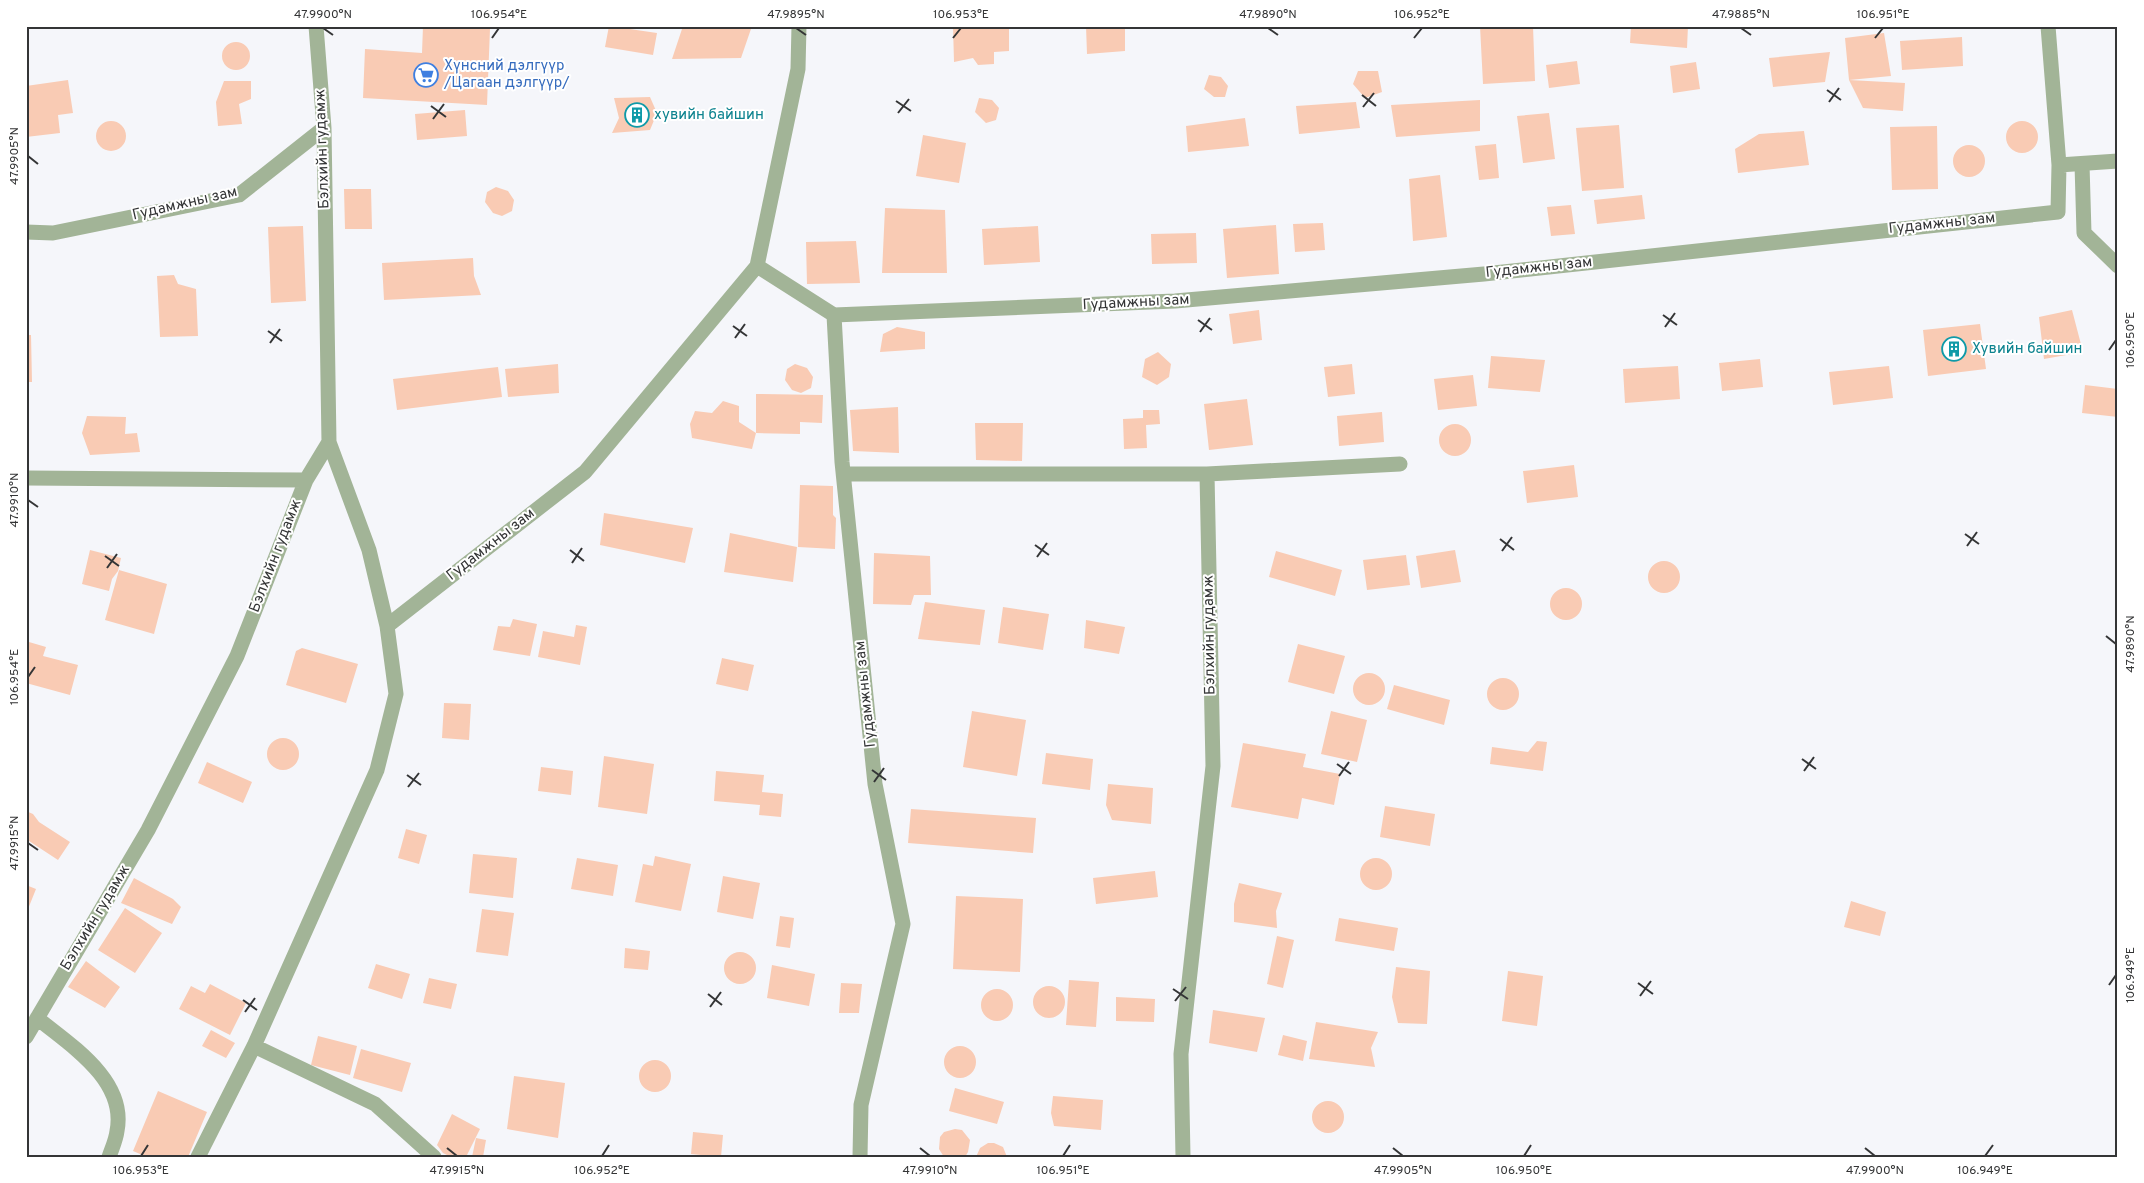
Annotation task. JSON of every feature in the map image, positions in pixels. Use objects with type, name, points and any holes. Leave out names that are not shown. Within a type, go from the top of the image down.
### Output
[{"type":"street","name":"Бэлхийн гудамж","points":[[26,1037],[148,830],[237,656],[306,480],[330,442],[324,128],[316,26]]},
{"type":"street","name":"Гудамжны зам","points":[[387,626],[585,472],[756,266],[798,69],[799,26]]},
{"type":"street","name":"Гудамжны зам","points":[[860,1157],[860,1105],[903,924],[875,784],[842,462],[834,315],[1176,302],[1494,273],[2058,212],[2059,165],[2048,26]]},
{"type":"street","name":"Гудамжны зам","points":[[26,232],[53,233],[238,195],[324,128]]},
{"type":"street","points":[[2059,165],[2118,161]]},
{"type":"street","points":[[2082,164],[2084,233],[2118,266]]},
{"type":"street","points":[[756,266],[834,315]]},
{"type":"street","points":[[198,1157],[254,1046],[377,770],[396,694],[387,626],[369,550],[330,442]]},
{"type":"street","points":[[844,474],[1207,474],[1400,464]]},
{"type":"street","name":"Бэлхийн гудамж","points":[[1183,1157],[1181,1054],[1213,766],[1207,474]]},
{"type":"street","points":[[26,478],[306,480]]},
{"type":"street","points":[[37,1018],[94,1065],[110,1089],[117,1110],[118,1130],[109,1157]]},
{"type":"street","points":[[254,1046],[375,1104],[434,1157]]},
{"type":"building","name":"Хүнсний дэлгүүр /Цагаан дэлгүүр/","points":[[423,26],[490,29],[487,105],[363,98],[365,49],[422,53]]},
{"type":"building","points":[[609,26],[657,33],[653,55],[605,47]]},
{"type":"building","points":[[683,26],[752,26],[741,58],[672,59]]},
{"type":"building","points":[[953,26],[1009,26],[1009,51],[994,52],[994,64],[978,65],[973,58],[954,62]]},
{"type":"building","points":[[1086,26],[1125,26],[1125,51],[1087,54]]},
{"type":"building","points":[[1480,26],[1533,26],[1535,81],[1483,84]]},
{"type":"building","points":[[1631,26],[1688,26],[1687,48],[1630,43]]},
{"type":"building","points":[[1884,33],[1891,76],[1849,80],[1845,38]]},
{"type":"building","points":[[1962,37],[1963,66],[1902,70],[1900,41]]},
{"type":"building","points":[[236,42],[246,46],[250,56],[246,66],[236,70],[226,66],[222,56],[226,46]]},
{"type":"building","points":[[1830,52],[1825,82],[1773,87],[1769,58]]},
{"type":"building","points":[[1577,61],[1580,84],[1549,88],[1546,65]]},
{"type":"building","points":[[1696,62],[1700,89],[1673,93],[1670,66]]},
{"type":"building","points":[[1358,71],[1378,71],[1382,92],[1365,98],[1353,84]]},
{"type":"building","points":[[1209,75],[1221,77],[1228,86],[1225,97],[1214,97],[1204,89]]},
{"type":"building","points":[[68,80],[73,113],[58,115],[60,133],[26,137],[26,86]]},
{"type":"building","points":[[1849,80],[1905,83],[1903,111],[1863,108]]},
{"type":"building","points":[[224,81],[251,81],[251,99],[239,104],[242,124],[218,126],[216,102]]},
{"type":"building","name":"хувийн байшин","points":[[650,97],[657,113],[650,130],[612,133],[619,118],[614,98]]},
{"type":"building","points":[[979,98],[992,100],[999,108],[996,120],[986,123],[975,112]]},
{"type":"building","points":[[1480,100],[1480,131],[1396,137],[1391,105]]},
{"type":"building","points":[[1356,102],[1360,128],[1299,134],[1296,106]]},
{"type":"building","points":[[465,110],[467,136],[417,140],[415,114]]},
{"type":"building","points":[[1549,113],[1555,159],[1523,163],[1517,116]]},
{"type":"building","points":[[1245,118],[1249,146],[1188,152],[1186,126]]},
{"type":"building","points":[[111,121],[122,125],[126,136],[122,147],[111,151],[100,147],[96,136],[100,125]]},
{"type":"building","points":[[2022,121],[2028,122],[2033,126],[2037,131],[2037,143],[2033,148],[2028,152],[2022,153],[2016,152],[2011,148],[2007,143],[2006,137],[2007,131],[2011,126],[2016,122]]},
{"type":"building","points":[[1619,125],[1624,188],[1582,191],[1576,128]]},
{"type":"building","points":[[1937,126],[1938,189],[1892,190],[1890,127]]},
{"type":"building","points":[[1804,131],[1809,165],[1738,173],[1735,149],[1759,134]]},
{"type":"building","points":[[923,135],[966,143],[959,183],[916,176]]},
{"type":"building","points":[[1496,144],[1499,178],[1479,180],[1475,146]]},
{"type":"building","points":[[1969,145],[1975,146],[1980,150],[1984,155],[1984,167],[1980,172],[1975,176],[1969,177],[1963,176],[1958,172],[1954,167],[1953,161],[1954,155],[1958,150],[1963,146]]},
{"type":"building","points":[[1440,175],[1447,237],[1413,241],[1409,179]]},
{"type":"building","points":[[496,187],[508,191],[514,200],[512,211],[502,216],[493,213],[485,202],[487,192]]},
{"type":"building","points":[[344,189],[371,189],[372,229],[345,229]]},
{"type":"building","points":[[1642,195],[1645,219],[1597,224],[1594,200]]},
{"type":"building","points":[[1571,205],[1575,234],[1551,236],[1547,207]]},
{"type":"building","points":[[885,208],[945,210],[947,273],[882,273]]},
{"type":"building","points":[[1323,223],[1325,250],[1295,252],[1293,224]]},
{"type":"building","points":[[1276,225],[1279,274],[1227,278],[1223,229]]},
{"type":"building","points":[[303,226],[306,301],[271,303],[268,227]]},
{"type":"building","points":[[1038,226],[1040,262],[984,265],[982,229]]},
{"type":"building","points":[[1196,233],[1197,263],[1152,264],[1151,234]]},
{"type":"building","points":[[856,241],[860,283],[807,284],[806,242]]},
{"type":"building","points":[[473,258],[474,276],[481,295],[384,300],[382,263]]},
{"type":"building","points":[[174,275],[178,284],[196,289],[198,336],[160,337],[157,276]]},
{"type":"building","points":[[1259,310],[1262,340],[1233,344],[1229,314]]},
{"type":"building","points":[[2072,310],[2083,352],[2044,359],[2039,317]]},
{"type":"building","name":"Хувийн байшин","points":[[1980,324],[1986,369],[1928,376],[1923,330]]},
{"type":"building","points":[[897,327],[925,332],[925,349],[880,352],[883,334]]},
{"type":"building","points":[[26,335],[31,335],[32,382],[26,382]]},
{"type":"building","points":[[1158,352],[1171,364],[1169,377],[1157,385],[1142,377],[1145,359]]},
{"type":"building","points":[[1491,356],[1545,360],[1540,392],[1488,388]]},
{"type":"building","points":[[1760,359],[1763,387],[1722,391],[1719,363]]},
{"type":"building","points":[[558,364],[559,393],[508,397],[505,369]]},
{"type":"building","points":[[795,364],[807,368],[813,377],[811,388],[801,393],[792,390],[785,380],[787,369]]},
{"type":"building","points":[[1352,364],[1355,394],[1328,397],[1324,367]]},
{"type":"building","points":[[1678,366],[1680,399],[1625,403],[1623,369]]},
{"type":"building","points":[[1889,366],[1893,398],[1833,405],[1829,372]]},
{"type":"building","points":[[498,367],[502,397],[397,410],[393,379]]},
{"type":"building","points":[[1473,375],[1477,406],[1438,410],[1434,379]]},
{"type":"building","points":[[2085,385],[2118,389],[2118,417],[2082,413]]},
{"type":"building","points":[[756,394],[823,395],[822,423],[800,422],[800,434],[756,433]]},
{"type":"building","points":[[1247,399],[1253,445],[1209,450],[1204,404]]},
{"type":"building","points":[[723,401],[739,406],[739,422],[756,433],[752,449],[692,438],[690,424],[695,411],[712,413]]},
{"type":"building","points":[[898,407],[899,453],[853,451],[850,410]]},
{"type":"building","points":[[1143,410],[1159,410],[1160,424],[1146,425],[1147,448],[1124,449],[1123,419],[1143,418]]},
{"type":"building","points":[[1382,412],[1384,442],[1339,446],[1337,416]]},
{"type":"building","points":[[87,416],[126,417],[125,434],[137,433],[140,452],[90,455],[82,433]]},
{"type":"building","points":[[975,423],[1023,423],[1022,461],[976,460]]},
{"type":"building","points":[[1455,424],[1461,425],[1466,429],[1470,434],[1470,446],[1466,451],[1461,455],[1455,456],[1449,455],[1444,451],[1440,446],[1439,440],[1440,434],[1444,429],[1449,425]]},
{"type":"building","points":[[1574,465],[1578,497],[1527,503],[1523,471]]},
{"type":"building","points":[[800,485],[833,486],[833,515],[836,518],[835,549],[798,547]]},
{"type":"building","points":[[604,513],[693,528],[685,563],[600,545]]},
{"type":"building","points":[[730,533],[797,547],[793,582],[724,572]]},
{"type":"building","points":[[90,550],[121,558],[118,571],[112,579],[109,591],[82,584]]},
{"type":"building","points":[[1455,550],[1461,582],[1421,588],[1416,556]]},
{"type":"building","points":[[1276,551],[1342,570],[1335,596],[1269,577]]},
{"type":"building","points":[[874,553],[930,556],[931,595],[914,595],[911,605],[873,604]]},
{"type":"building","points":[[1406,555],[1410,585],[1367,590],[1363,560]]},
{"type":"building","points":[[1664,561],[1670,562],[1675,566],[1679,571],[1679,583],[1675,588],[1670,592],[1664,593],[1658,592],[1653,588],[1649,583],[1648,577],[1649,571],[1653,566],[1658,562]]},
{"type":"building","points":[[119,570],[167,584],[154,634],[105,620]]},
{"type":"building","points":[[1566,588],[1572,589],[1577,593],[1581,598],[1581,610],[1577,615],[1572,619],[1566,620],[1560,619],[1555,615],[1551,610],[1550,604],[1551,598],[1555,593],[1560,589]]},
{"type":"building","points":[[925,602],[985,610],[980,645],[918,639]]},
{"type":"building","points":[[1003,607],[1049,614],[1043,650],[998,643]]},
{"type":"building","points":[[513,619],[537,624],[530,656],[493,650],[498,626],[510,627]]},
{"type":"building","points":[[1086,620],[1125,627],[1119,654],[1084,648]]},
{"type":"building","points":[[576,625],[587,627],[580,665],[538,657],[543,631],[574,637]]},
{"type":"building","points":[[29,642],[46,647],[43,656],[78,665],[70,695],[26,683],[26,651]]},
{"type":"building","points":[[1298,644],[1345,656],[1334,694],[1288,682]]},
{"type":"building","points":[[302,648],[358,664],[346,703],[286,685],[296,651]]},
{"type":"building","points":[[722,658],[754,665],[748,691],[716,684]]},
{"type":"building","points":[[1369,673],[1375,674],[1380,678],[1384,683],[1384,695],[1380,700],[1375,704],[1369,705],[1363,704],[1358,700],[1354,695],[1353,689],[1354,683],[1358,678],[1363,674]]},
{"type":"building","points":[[1503,678],[1509,679],[1514,683],[1518,688],[1518,700],[1514,705],[1509,709],[1503,710],[1497,709],[1492,705],[1488,700],[1487,694],[1488,688],[1492,683],[1497,679]]},
{"type":"building","points":[[1394,685],[1450,700],[1444,725],[1387,709]]},
{"type":"building","points":[[444,703],[471,704],[469,740],[442,738]]},
{"type":"building","points":[[972,711],[1026,720],[1017,776],[963,767]]},
{"type":"building","points":[[1331,711],[1367,720],[1357,762],[1321,754]]},
{"type":"building","points":[[283,738],[289,739],[294,743],[298,748],[298,760],[294,765],[289,769],[283,770],[277,769],[272,765],[268,760],[267,754],[268,748],[272,743],[277,739]]},
{"type":"building","points":[[1537,741],[1547,742],[1543,771],[1490,764],[1492,747],[1528,752]]},
{"type":"building","points":[[1243,743],[1306,754],[1303,767],[1340,774],[1334,805],[1302,798],[1298,819],[1231,807]]},
{"type":"building","points":[[1046,753],[1093,759],[1090,790],[1042,784]]},
{"type":"building","points":[[604,756],[654,764],[647,814],[598,807]]},
{"type":"building","points":[[207,762],[252,782],[243,803],[198,783]]},
{"type":"building","points":[[541,767],[573,771],[571,795],[538,791]]},
{"type":"building","points":[[716,771],[764,775],[762,792],[783,794],[781,817],[759,815],[760,805],[714,801]]},
{"type":"building","points":[[1108,784],[1153,788],[1151,824],[1112,820],[1106,805]]},
{"type":"building","points":[[1385,806],[1435,814],[1430,846],[1380,837]]},
{"type":"building","points":[[911,809],[1036,818],[1033,853],[908,843]]},
{"type":"building","points":[[26,811],[33,814],[39,822],[70,842],[58,860],[26,839]]},
{"type":"building","points":[[406,829],[427,835],[419,864],[398,858]]},
{"type":"building","points":[[473,854],[517,858],[513,898],[469,893]]},
{"type":"building","points":[[655,856],[691,864],[681,911],[635,902],[643,864],[653,866]]},
{"type":"building","points":[[577,858],[618,865],[613,896],[571,889]]},
{"type":"building","points":[[1376,858],[1382,859],[1387,863],[1391,868],[1391,880],[1387,885],[1382,889],[1376,890],[1370,889],[1365,885],[1361,880],[1360,874],[1361,868],[1365,863],[1370,859]]},
{"type":"building","points":[[1155,871],[1158,897],[1096,904],[1093,878]]},
{"type":"building","points":[[723,876],[760,883],[753,919],[717,912]]},
{"type":"building","points":[[134,878],[173,899],[181,907],[172,924],[121,903]]},
{"type":"building","points":[[1239,883],[1282,893],[1276,911],[1277,928],[1234,922],[1234,904]]},
{"type":"building","points":[[26,885],[36,889],[26,914]]},
{"type":"building","points":[[956,896],[1023,899],[1020,972],[953,969]]},
{"type":"building","points":[[1851,901],[1886,912],[1880,936],[1844,927]]},
{"type":"building","points":[[125,908],[162,933],[135,973],[98,950]]},
{"type":"building","points":[[482,909],[514,913],[508,956],[476,952]]},
{"type":"building","points":[[780,916],[794,918],[790,948],[776,946]]},
{"type":"building","points":[[1339,918],[1398,928],[1394,951],[1335,941]]},
{"type":"building","points":[[1277,936],[1294,940],[1283,988],[1267,984]]},
{"type":"building","points":[[625,948],[650,951],[648,970],[624,968]]},
{"type":"building","points":[[740,952],[746,953],[751,957],[755,962],[755,974],[751,979],[746,983],[740,984],[734,983],[729,979],[725,974],[724,968],[725,962],[729,957],[734,953]]},
{"type":"building","points":[[86,961],[120,987],[105,1008],[68,987]]},
{"type":"building","points":[[376,964],[410,974],[402,999],[368,988]]},
{"type":"building","points":[[772,965],[815,974],[809,1006],[767,998]]},
{"type":"building","points":[[1396,967],[1430,971],[1427,1024],[1398,1023],[1392,997]]},
{"type":"building","points":[[1508,971],[1543,976],[1537,1026],[1502,1021]]},
{"type":"building","points":[[429,978],[457,984],[451,1009],[423,1003]]},
{"type":"building","points":[[1069,980],[1099,982],[1096,1027],[1066,1025]]},
{"type":"building","points":[[841,983],[862,984],[859,1013],[839,1013]]},
{"type":"building","points":[[210,984],[246,1003],[230,1035],[179,1009],[191,986],[205,993]]},
{"type":"building","points":[[1049,986],[1060,991],[1065,1002],[1060,1013],[1049,1018],[1038,1013],[1033,1002],[1038,991]]},
{"type":"building","points":[[997,989],[1008,994],[1013,1005],[1008,1016],[997,1021],[986,1016],[981,1005],[986,994]]},
{"type":"building","points":[[1116,997],[1155,999],[1154,1022],[1116,1021]]},
{"type":"building","points":[[1213,1010],[1265,1018],[1257,1052],[1209,1043]]},
{"type":"building","points":[[1316,1022],[1378,1032],[1371,1048],[1375,1067],[1309,1059]]},
{"type":"building","points":[[211,1030],[235,1043],[226,1058],[202,1046]]},
{"type":"building","points":[[1283,1035],[1307,1041],[1303,1061],[1278,1055]]},
{"type":"building","points":[[318,1036],[357,1046],[350,1075],[311,1065]]},
{"type":"building","points":[[960,1046],[971,1051],[976,1062],[971,1073],[960,1078],[949,1073],[944,1062],[949,1051]]},
{"type":"building","points":[[361,1049],[411,1063],[402,1092],[353,1078]]},
{"type":"building","points":[[655,1060],[661,1061],[666,1065],[670,1070],[670,1082],[666,1087],[661,1091],[655,1092],[649,1091],[644,1087],[640,1082],[639,1076],[640,1070],[644,1065],[649,1061]]},
{"type":"building","points":[[514,1076],[565,1083],[558,1138],[507,1129]]},
{"type":"building","points":[[955,1088],[1004,1102],[997,1124],[949,1111]]},
{"type":"building","points":[[158,1091],[207,1112],[188,1157],[147,1157],[133,1151]]},
{"type":"building","points":[[1053,1096],[1103,1100],[1101,1130],[1054,1126],[1051,1113]]},
{"type":"building","points":[[1328,1101],[1334,1102],[1339,1106],[1343,1111],[1343,1123],[1339,1128],[1334,1132],[1328,1133],[1322,1132],[1317,1128],[1313,1123],[1312,1117],[1313,1111],[1317,1106],[1322,1102]]},
{"type":"building","points":[[452,1114],[480,1129],[466,1157],[451,1157],[443,1153],[437,1145]]},
{"type":"building","points":[[955,1129],[962,1130],[970,1140],[968,1152],[965,1157],[944,1157],[939,1149],[940,1137],[944,1132]]},
{"type":"building","points":[[693,1132],[723,1135],[721,1157],[691,1154]]},
{"type":"building","points":[[476,1138],[486,1140],[483,1157],[472,1157]]},
{"type":"building","points":[[988,1143],[994,1143],[1003,1147],[1007,1157],[976,1157],[980,1148]]},
{"type":"place","name":"Хүнсний дэлгүүр /Цагаан дэлгүүр/","points":[[426,75]]},
{"type":"place","name":"хувийн байшин","points":[[637,115]]},
{"type":"place","name":"Хувийн байшин","points":[[1954,349]]}]
